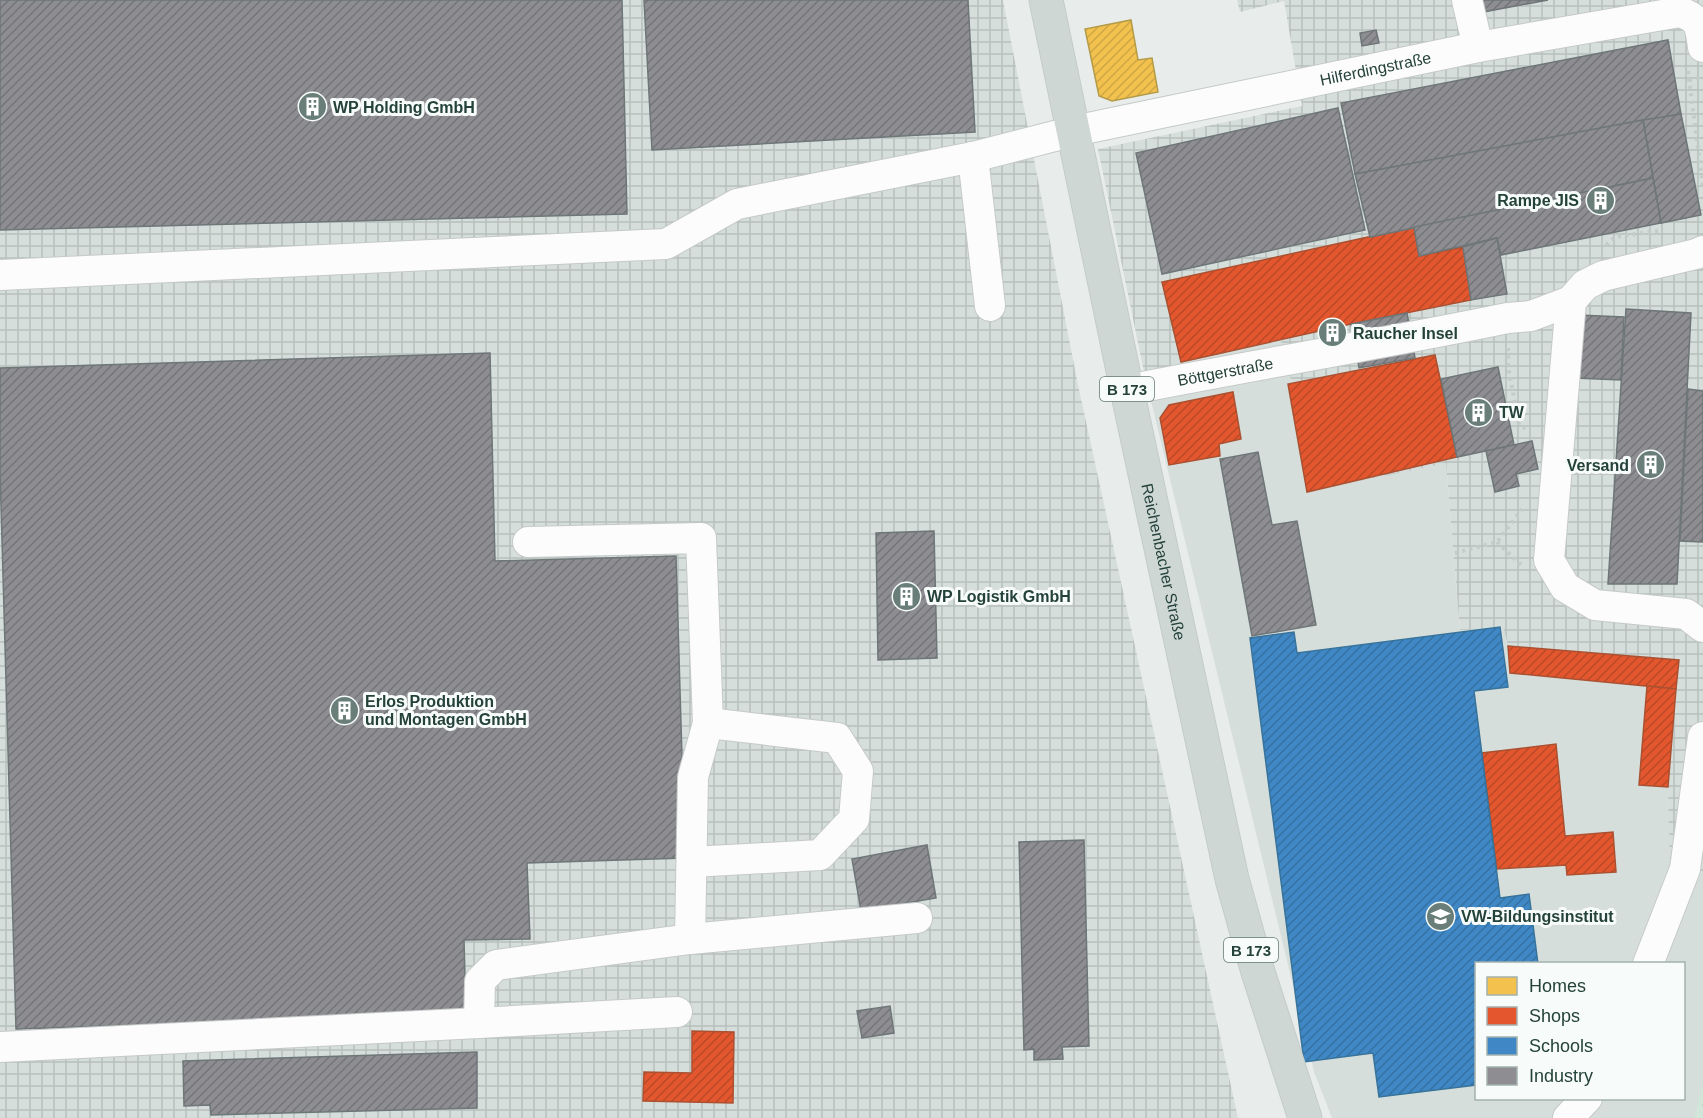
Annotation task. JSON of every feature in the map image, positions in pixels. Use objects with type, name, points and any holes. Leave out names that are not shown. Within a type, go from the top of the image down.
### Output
[{"type":"main road","name":"Reichenbacher Straße","points":[[1046,0],[1232,879],[1258,972],[1305,1118]]},
{"type":"lane","points":[[1467,0],[1478,46]]},
{"type":"lane","name":"Hilferdingstraße","points":[[0,275],[666,244],[737,204],[973,157],[1074,131],[1478,46],[1680,12],[1691,15],[1699,23],[1695,58]]},
{"type":"lane","points":[[973,157],[990,306]]},
{"type":"lane","points":[[1703,251],[1603,276],[1585,285],[1571,301],[1549,560],[1565,586],[1595,605],[1686,614],[1703,627]]},
{"type":"lane","name":"Böttgerstraße","points":[[1127,390],[1289,358],[1371,346],[1508,318],[1531,316],[1571,301]]},
{"type":"lane","points":[[528,542],[701,538],[708,723],[693,777],[690,939]]},
{"type":"lane","points":[[692,862],[820,855],[854,819],[858,771],[837,738],[708,723]]},
{"type":"lane","points":[[1648,962],[1686,869],[1703,736]]},
{"type":"lane","points":[[479,1023],[480,981],[496,965],[690,939],[916,918]]},
{"type":"lane","points":[[0,1047],[677,1012]]},
{"type":"lane","points":[[1568,1118],[1585,1100]]},
{"type":"path","points":[[1695,58],[1689,80],[1703,187]]},
{"type":"path","points":[[1689,80],[1703,78]]},
{"type":"path","points":[[1696,138],[1703,137]]},
{"type":"shaded area","points":[[0,0],[1003,0],[1078,385],[1238,1118],[0,1118]]},
{"type":"shaded area","points":[[1237,0],[1703,0],[1703,873],[1670,869],[1668,787],[1679,660],[1508,646],[1504,629],[1460,630],[1446,463],[1307,492],[1288,384],[1292,383],[1281,340],[1144,372],[1098,149],[1302,106],[1284,1],[1240,12]]},
{"type":"shaded area","points":[[1282,339],[1292,383],[1288,384],[1307,492],[1446,462],[1460,630],[1504,629],[1679,660],[1668,787],[1671,869],[1703,873],[1703,1118],[1332,1118],[1314,1072],[1144,372]]},
{"type":"green space","points":[[1703,1084],[1703,1118],[1694,1118]]},
{"type":"building: Homes","points":[[1131,20],[1138,60],[1152,58],[1158,92],[1112,101],[1099,96],[1085,29]]},
{"type":"building: Shops","points":[[1414,227],[1419,256],[1463,247],[1471,300],[1181,362],[1162,282]]},
{"type":"building: Shops","points":[[1435,355],[1457,457],[1307,492],[1288,384]]},
{"type":"building: Shops","points":[[1233,392],[1241,439],[1219,444],[1220,456],[1169,465],[1160,418],[1169,405]]},
{"type":"building: Shops","points":[[1508,646],[1679,660],[1676,689],[1510,673]]},
{"type":"building: Shops","points":[[1647,686],[1676,689],[1668,787],[1639,785]]},
{"type":"building: Shops","points":[[1556,744],[1565,836],[1613,832],[1616,872],[1567,875],[1566,865],[1497,869],[1482,753]]},
{"type":"building: Shops","points":[[692,1031],[734,1032],[733,1103],[643,1101],[644,1072],[692,1073]]},
{"type":"building: Schools","points":[[1500,627],[1508,687],[1474,691],[1500,898],[1529,894],[1538,962],[1475,962],[1475,1085],[1379,1097],[1373,1053],[1304,1062],[1250,638],[1294,632],[1297,653]]},
{"type":"building: Industry","name":"WP Holding GmbH","points":[[0,0],[622,0],[627,214],[0,230]]},
{"type":"building: Industry","points":[[644,0],[968,0],[975,132],[652,150]]},
{"type":"building: Industry","points":[[1481,0],[1548,0],[1483,12]]},
{"type":"building: Industry","points":[[1376,30],[1379,43],[1362,46],[1360,33]]},
{"type":"building: Industry","points":[[1668,40],[1681,114],[1355,174],[1341,103]]},
{"type":"building: Industry","points":[[1338,108],[1365,230],[1162,274],[1136,153]]},
{"type":"building: Industry","points":[[1681,114],[1701,215],[1661,223],[1643,120]]},
{"type":"building: Industry","points":[[1643,120],[1653,178],[1370,237],[1355,174]]},
{"type":"building: Industry","name":"Rampe JIS","points":[[1653,178],[1661,223],[1501,255],[1497,238],[1419,256],[1414,227]]},
{"type":"building: Industry","points":[[1497,238],[1507,294],[1471,300],[1463,247]]},
{"type":"building: Industry","name":"Versand","points":[[1626,309],[1691,313],[1677,584],[1608,584]]},
{"type":"building: Industry","points":[[1407,313],[1415,358],[1359,368],[1351,324]]},
{"type":"building: Industry","points":[[1578,315],[1624,317],[1621,380],[1575,378]]},
{"type":"building: Industry","name":"Raucher Insel","points":[[1338,329],[1339,335],[1326,338],[1325,331]]},
{"type":"building: Industry","name":"Erlos Produktion und Montagen GmbH","points":[[490,353],[495,561],[676,556],[685,858],[527,863],[530,939],[464,940],[466,1015],[16,1029],[0,471],[0,368]]},
{"type":"building: Industry","name":"TW","points":[[1498,367],[1514,445],[1457,457],[1441,379]]},
{"type":"building: Industry","points":[[1688,389],[1703,391],[1703,542],[1680,541]]},
{"type":"building: Industry","points":[[1532,441],[1538,469],[1516,474],[1519,486],[1495,492],[1486,451]]},
{"type":"building: Industry","points":[[1258,452],[1272,525],[1297,521],[1316,625],[1252,636],[1220,459]]},
{"type":"building: Industry","name":"WP Logistik GmbH","points":[[934,531],[937,658],[878,660],[876,533]]},
{"type":"building: Industry","points":[[1084,840],[1089,1046],[1062,1047],[1063,1059],[1034,1060],[1034,1049],[1024,1050],[1019,842]]},
{"type":"building: Industry","points":[[927,845],[936,898],[861,911],[852,859]]},
{"type":"building: Industry","points":[[890,1006],[894,1033],[862,1038],[857,1011]]},
{"type":"building: Industry","points":[[477,1052],[477,1108],[211,1115],[210,1105],[184,1106],[183,1061]]},
{"type":"place","name":"WP Holding GmbH","points":[[312,107]]},
{"type":"place","name":"Rampe JIS","points":[[1600,200]]},
{"type":"place","name":"Raucher Insel","points":[[1332,333]]},
{"type":"place","name":"TW","points":[[1478,412]]},
{"type":"place","name":"Versand","points":[[1650,465]]},
{"type":"place","name":"WP Logistik GmbH","points":[[906,596]]},
{"type":"place","name":"Erlos Produktion und Montagen GmbH","points":[[344,710]]},
{"type":"place","name":"VW-Bildungsinstitut","points":[[1440,916]]}]
